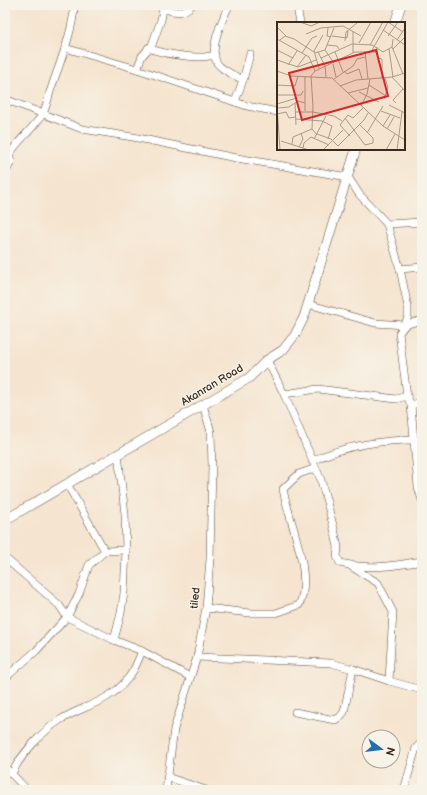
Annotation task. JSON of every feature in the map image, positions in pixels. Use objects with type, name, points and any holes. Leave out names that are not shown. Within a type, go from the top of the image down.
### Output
[{"type":"main road","points":[[395,22],[401,5]]},
{"type":"main road","name":"Akanran Road","points":[[5,520],[248,378],[267,360],[283,350],[295,335],[304,317],[356,150]]},
{"type":"street","points":[[5,173],[11,162],[9,156],[13,148],[29,133],[43,114],[65,48],[74,12],[74,5]]},
{"type":"street","points":[[137,69],[142,56],[152,45],[161,20],[163,7],[180,12],[186,10],[191,5]]},
{"type":"street","points":[[229,5],[217,34],[214,48],[216,62],[223,69],[243,80]]},
{"type":"street","points":[[300,22],[298,13],[302,5]]},
{"type":"street","points":[[65,48],[137,69],[247,106],[277,112]]},
{"type":"street","points":[[148,48],[164,53],[207,57],[215,55]]},
{"type":"street","points":[[235,102],[250,54]]},
{"type":"street","points":[[5,99],[82,129],[348,177],[359,194],[387,224],[400,269],[408,307],[408,316],[405,325],[399,333],[407,396],[411,405],[418,487],[422,500]]},
{"type":"street","points":[[387,224],[422,222]]},
{"type":"street","points":[[400,269],[422,267]]},
{"type":"street","points":[[308,304],[375,323],[405,325],[422,320]]},
{"type":"street","points":[[267,360],[284,394],[321,480],[334,529],[338,547],[337,556],[340,563],[382,567],[422,561]]},
{"type":"street","points":[[284,394],[318,389],[396,399],[407,396]]},
{"type":"street","points":[[411,405],[422,402]]},
{"type":"street","name":"tiled","points":[[166,790],[174,729],[196,657],[206,608],[210,559],[212,466],[211,432],[203,405]]},
{"type":"street","points":[[312,461],[321,456],[354,445],[422,440]]},
{"type":"street","points":[[114,640],[121,613],[124,593],[126,550],[125,514],[118,454]]},
{"type":"street","points":[[206,608],[250,613],[276,613],[299,605],[302,599],[303,564],[286,504],[284,490],[299,474],[316,468]]},
{"type":"street","points":[[67,484],[104,551]]},
{"type":"street","points":[[5,678],[36,651],[67,618],[79,594],[89,565],[104,551],[126,550]]},
{"type":"street","points":[[5,558],[59,605],[67,618],[114,640],[142,651],[190,677]]},
{"type":"street","points":[[351,565],[378,583],[393,612],[389,681]]},
{"type":"street","points":[[12,774],[35,741],[60,720],[117,690],[133,671],[142,651]]},
{"type":"street","points":[[196,657],[331,663],[422,690]]},
{"type":"street","points":[[296,712],[335,720],[340,717],[344,712],[353,669]]},
{"type":"street","points":[[404,790],[422,742]]},
{"type":"street","points":[[5,767],[27,790]]},
{"type":"street","points":[[167,777],[206,790]]}]
